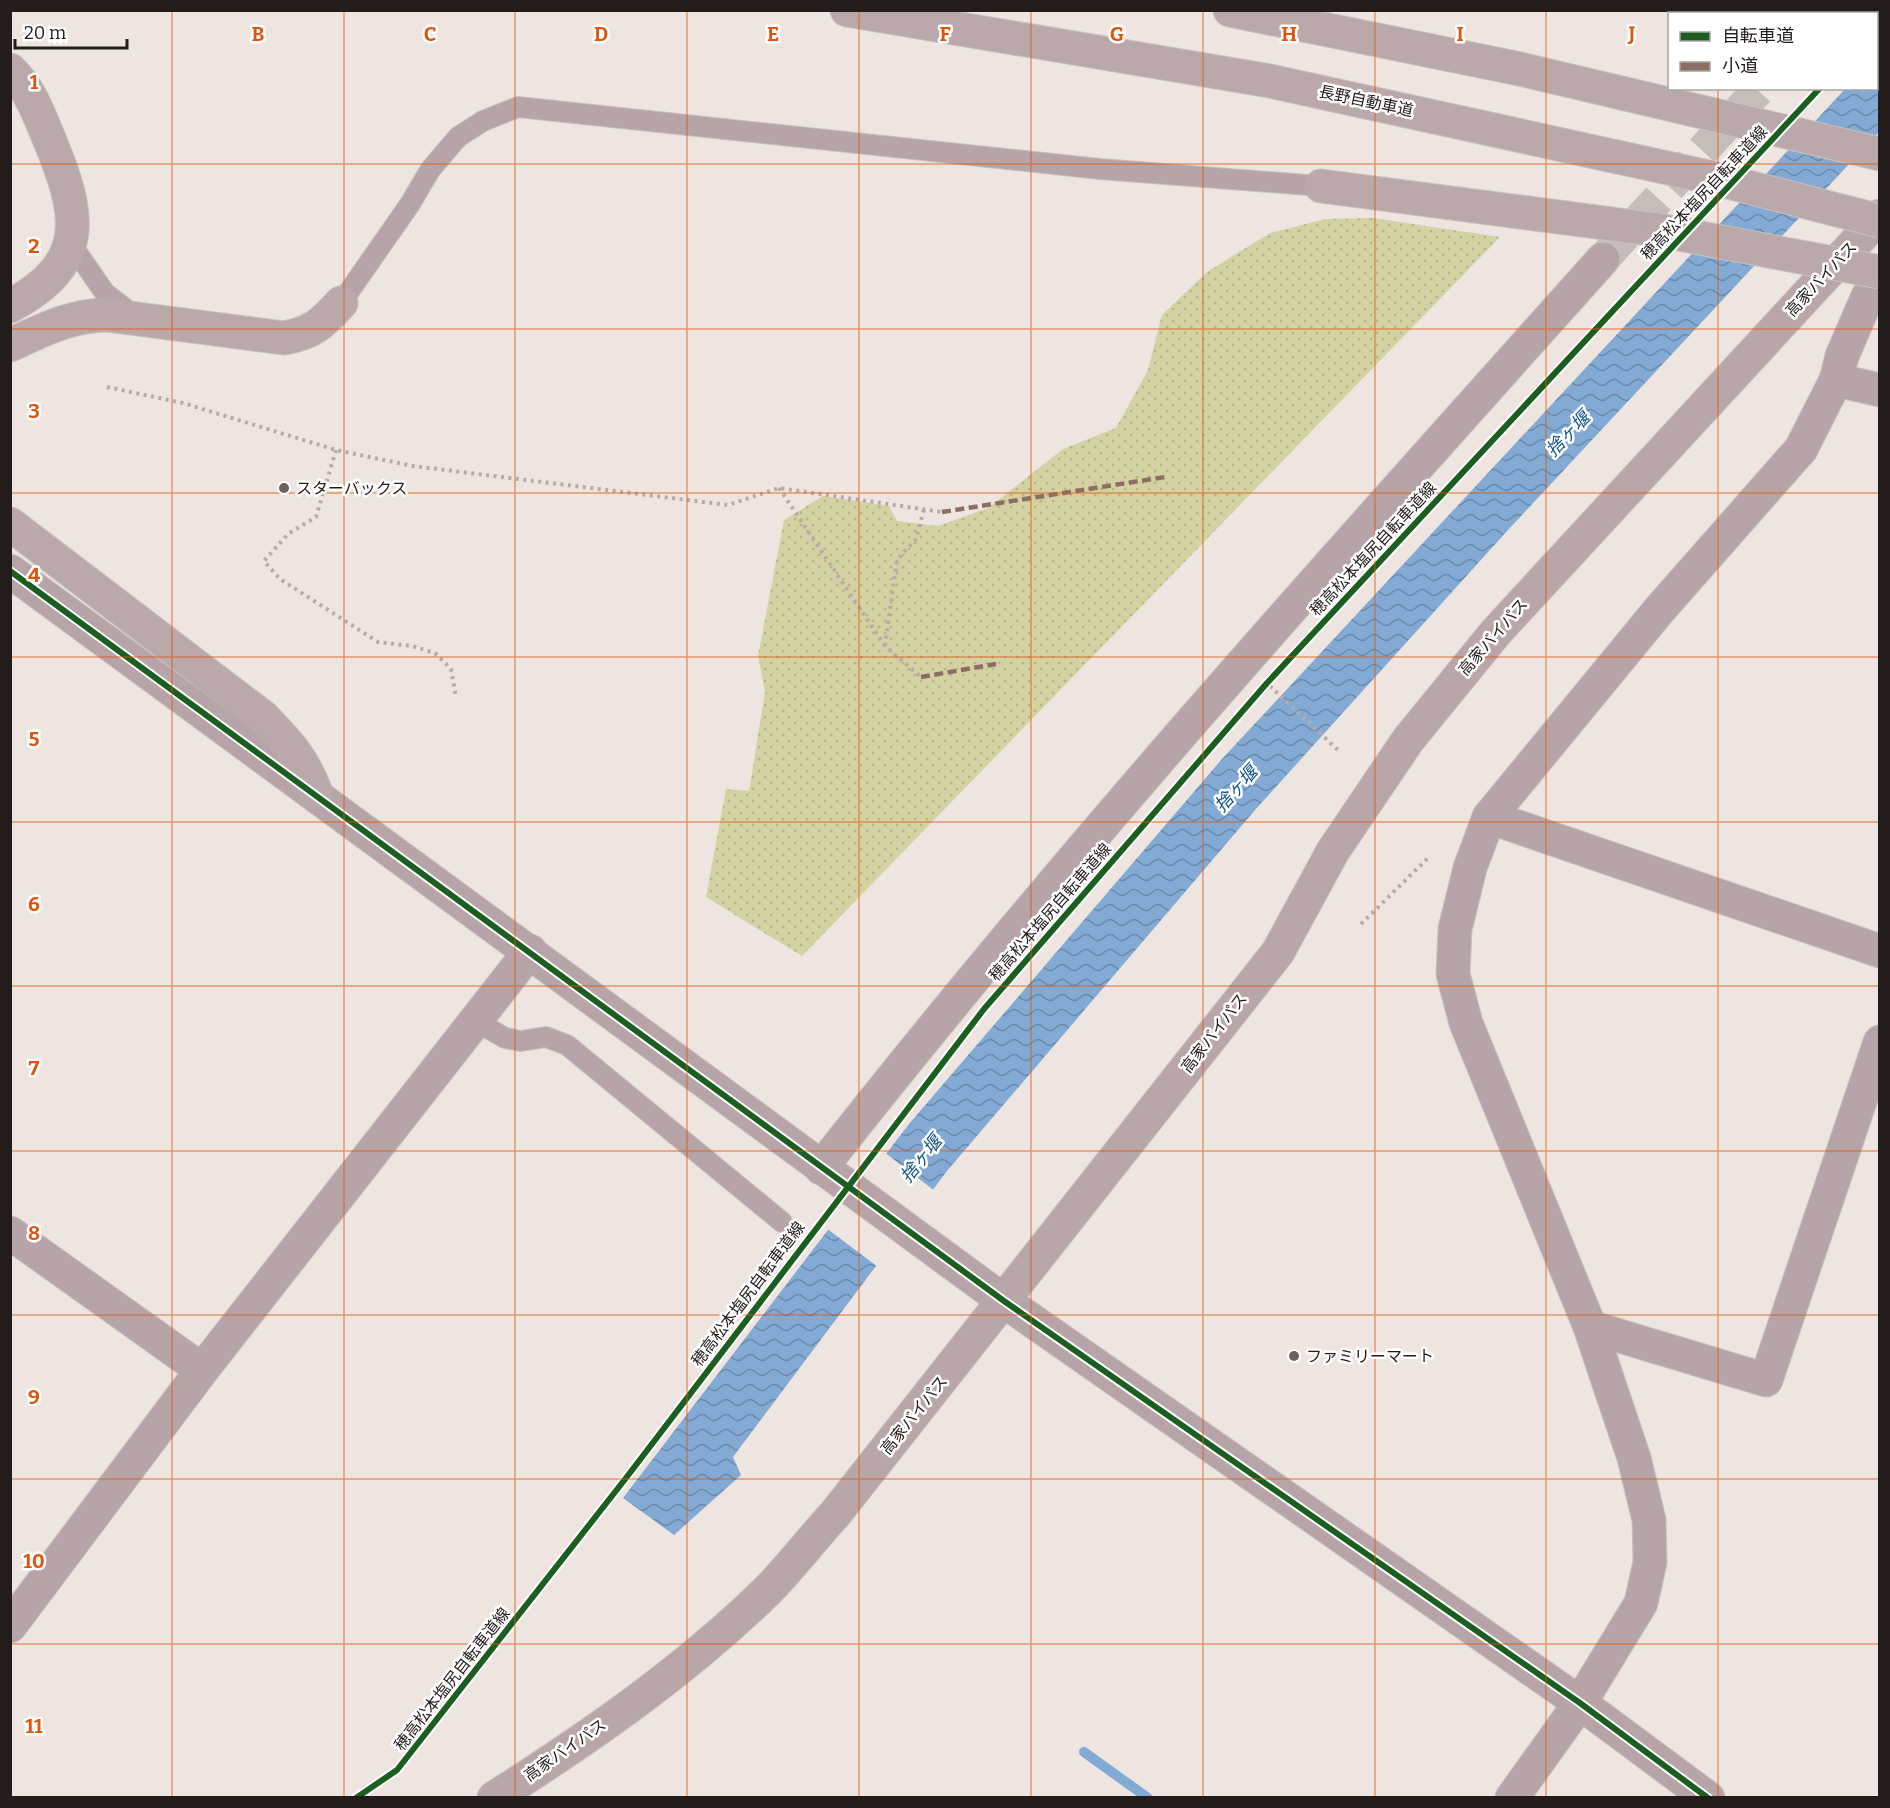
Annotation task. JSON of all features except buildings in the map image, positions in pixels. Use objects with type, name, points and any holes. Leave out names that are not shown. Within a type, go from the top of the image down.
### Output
[{"type":"highway","name":"長野自動車道","points":[[847,10],[1270,81],[1709,177],[1880,220]]},
{"type":"highway","points":[[1230,10],[1509,66],[1880,154]]},
{"type":"highway","points":[[10,70],[30,93],[70,192],[75,220],[70,244],[60,266],[46,284],[10,306]]},
{"type":"highway","points":[[1321,186],[1658,230],[1880,272]]},
{"type":"highway","name":"高家バイパス","points":[[494,1797],[564,1753],[669,1674],[768,1589],[835,1514],[1278,952],[1333,851],[1408,740],[1496,632],[1880,216]]},
{"type":"highway","points":[[10,345],[67,320],[86,315],[284,338],[305,335],[324,322],[341,303]]},
{"type":"highway","points":[[10,524],[263,717],[288,742],[305,765],[316,793]]},
{"type":"street","points":[[827,1173],[1054,879],[1257,646],[1603,259]]},
{"type":"street","points":[[1512,1797],[1580,1703],[1641,1603],[1650,1562],[1649,1520],[1634,1458],[1590,1326],[1466,1023],[1453,974],[1455,929],[1470,868],[1489,817],[1660,609],[1801,449],[1839,368],[1868,296],[1880,283]]},
{"type":"street","points":[[1839,368],[1880,390]]},
{"type":"street","points":[[10,571],[316,793],[827,1173],[1004,1301],[1580,1703],[1708,1797]]},
{"type":"street","points":[[1489,817],[1880,951]]},
{"type":"street","points":[[10,1626],[202,1370],[530,951]]},
{"type":"street","points":[[1590,1326],[1766,1380],[1880,1042]]},
{"type":"street","points":[[10,1233],[202,1370]]},
{"type":"lane","points":[[341,303],[410,204],[430,170],[459,138],[483,121],[518,107],[1100,169],[1321,186]]},
{"type":"lane","points":[[70,244],[105,293],[119,306],[142,321]]},
{"type":"lane","points":[[474,1020],[505,1038],[521,1041],[546,1037],[567,1045],[782,1222]]},
{"type":"path","points":[[107,387],[183,403],[336,450],[413,466],[728,505],[779,488],[942,512]]},
{"type":"path","points":[[336,450],[316,517],[288,534],[264,561],[280,579],[378,642],[412,645],[435,653],[451,669],[456,697]]},
{"type":"path","points":[[779,488],[885,646],[921,677]]},
{"type":"path","points":[[885,646],[897,560],[916,539],[924,509]]},
{"type":"path","points":[[1259,692],[1275,674]]},
{"type":"path","points":[[1273,689],[1341,753]]},
{"type":"path","points":[[1361,924],[1430,856]]},
{"type":"shaded area","points":[[1373,218],[1500,237],[802,956],[706,897],[726,789],[749,791],[765,692],[758,656],[784,520],[823,496],[889,506],[897,521],[938,526],[988,508],[1063,449],[1116,428],[1148,370],[1162,315],[1207,272],[1270,233],[1326,219]]},
{"type":"water","name":"捨ヶ堰","points":[[1879,52],[1879,132],[1508,530],[1255,810],[947,1171],[733,1457],[741,1475],[674,1535],[623,1498],[909,1124],[1222,759],[1844,90],[1878,90]]},
{"type":"pier","points":[[884,1152],[935,1191],[878,1267],[826,1228]]},
{"type":"waterway","points":[[1084,1752],[1148,1798]]},
{"type":"tunnel","points":[[1603,259],[1758,90]]},
{"type":"marked path","points":[[942,512],[1165,477]]},
{"type":"marked path","points":[[921,677],[996,664]]},
{"type":"cycle path","name":"穂高松本塩尻自転車道線","points":[[356,1798],[397,1770],[626,1478],[984,1009],[1267,683],[1818,90]]},
{"type":"cycle path","points":[[10,571],[1004,1301],[1580,1703],[1708,1798]]},
{"type":"place","name":"スターバックス","points":[[284,488]]},
{"type":"place","name":"ファミリーマート","points":[[1294,1356]]}]
